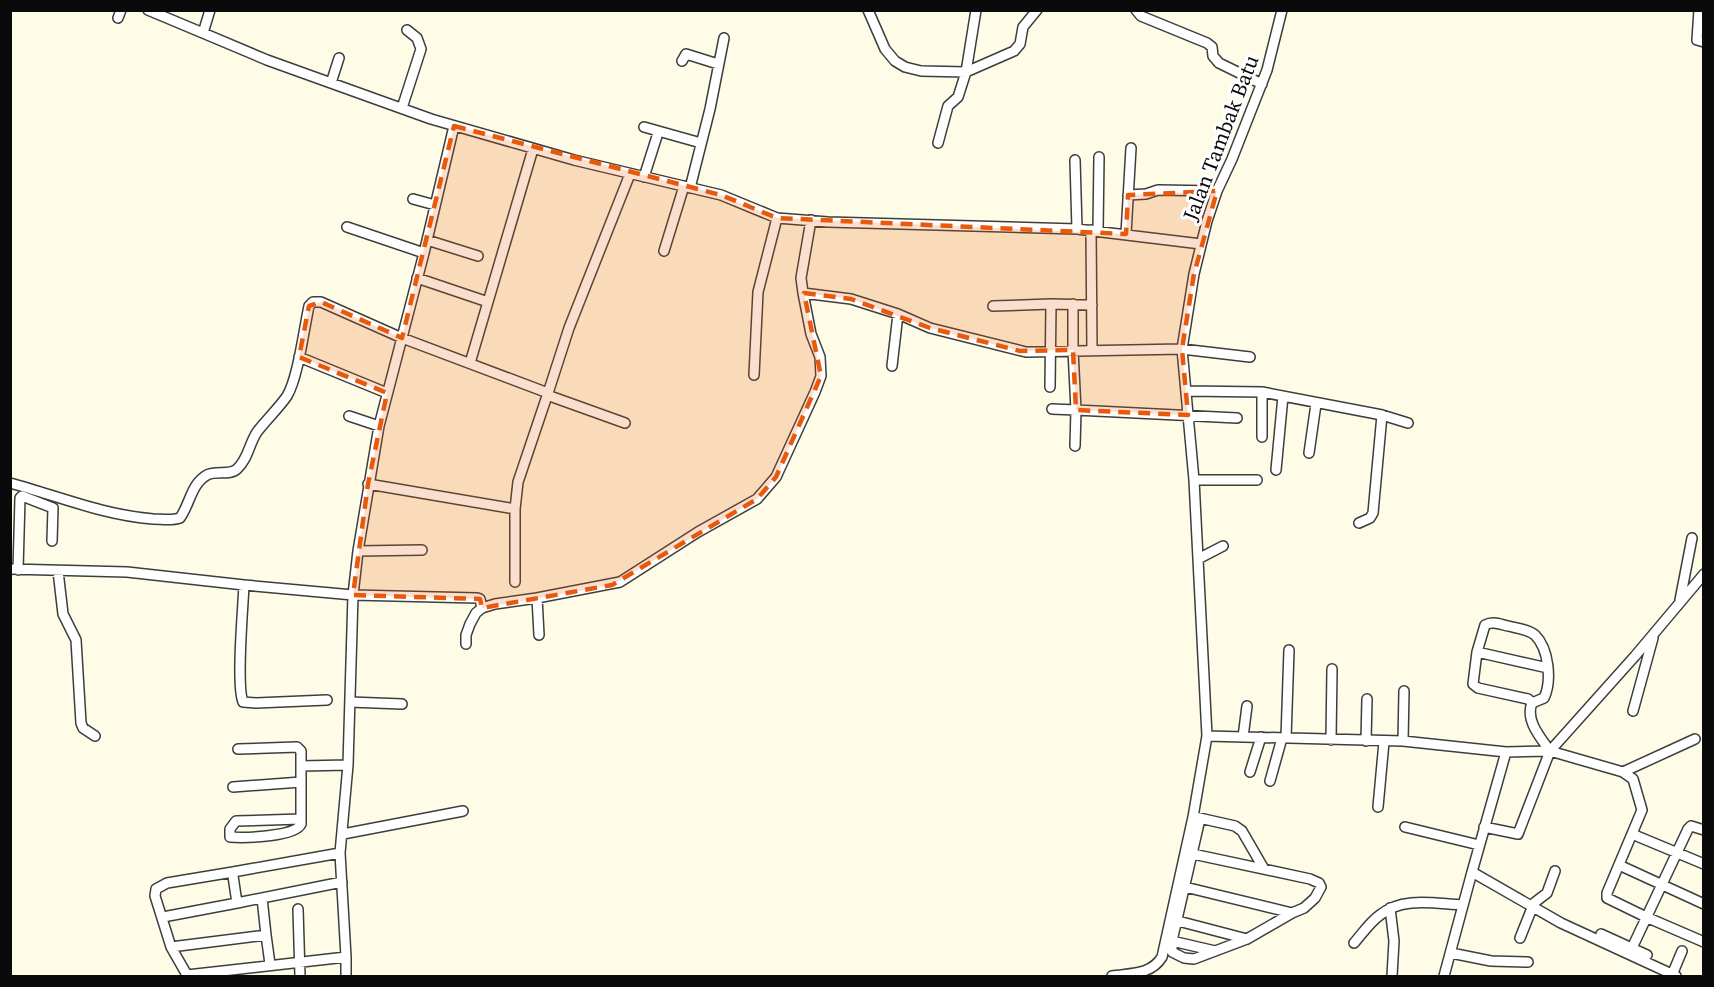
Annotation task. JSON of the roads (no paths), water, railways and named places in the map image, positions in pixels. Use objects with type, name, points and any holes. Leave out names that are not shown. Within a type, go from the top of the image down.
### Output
[{"type":"street","points":[[148,10],[331,83],[454,126],[630,174],[721,195],[777,218],[828,222],[1094,230],[1201,244]]},
{"type":"street","points":[[203,33],[210,10]]},
{"type":"street","points":[[868,10],[885,49],[895,61],[904,67],[966,72],[1014,51],[1020,44],[1023,27],[1037,10]]},
{"type":"street","points":[[938,143],[948,106],[958,97],[966,72],[976,10]]},
{"type":"street","points":[[1136,10],[1141,16],[1207,43],[1212,46],[1213,56],[1219,63],[1262,84]]},
{"type":"street","name":"Jalan Tambak Batu","points":[[1197,818],[1207,736],[1194,480],[1182,348],[1201,244],[1217,191],[1262,84],[1275,43],[1282,10]]},
{"type":"street","points":[[1699,10],[1697,39],[1704,42]]},
{"type":"street","points":[[402,108],[421,49],[417,38],[407,30]]},
{"type":"street","points":[[664,251],[701,143],[724,38]]},
{"type":"street","points":[[682,61],[686,54],[718,64]]},
{"type":"street","points":[[331,83],[339,58]]},
{"type":"street","points":[[346,976],[340,853],[348,765],[353,595],[358,551],[378,426],[424,254],[454,126]]},
{"type":"street","points":[[644,127],[701,143]]},
{"type":"street","points":[[644,177],[657,136]]},
{"type":"street","points":[[470,363],[533,148]]},
{"type":"street","points":[[1126,234],[1131,148]]},
{"type":"street","points":[[1092,350],[1094,230],[1099,157]]},
{"type":"street","points":[[1075,160],[1077,229]]},
{"type":"street","points":[[515,582],[515,508],[518,482],[569,328],[630,174]]},
{"type":"street","points":[[1128,195],[1146,194],[1158,190],[1217,191]]},
{"type":"street","points":[[413,198],[435,205]]},
{"type":"street","points":[[754,375],[758,292],[777,218]]},
{"type":"street","points":[[52,541],[53,508],[22,496],[14,569],[58,572],[127,572],[353,595],[482,604],[537,598],[620,582],[698,532],[758,498],[768,488],[781,467],[820,376],[820,357],[811,334],[801,278],[810,220]]},
{"type":"street","points":[[347,227],[424,254]]},
{"type":"street","points":[[427,240],[478,256]]},
{"type":"street","points":[[417,278],[488,302]]},
{"type":"street","points":[[803,293],[851,298],[930,328],[1020,351],[1182,348],[1250,357]]},
{"type":"street","points":[[10,483],[94,509],[135,517],[178,519],[182,516],[196,483],[214,472],[232,472],[244,461],[257,433],[290,391],[309,306],[313,302],[321,302],[402,338],[625,423]]},
{"type":"street","points":[[1050,387],[1051,304]]},
{"type":"street","points":[[1073,304],[1075,446]]},
{"type":"street","points":[[993,306],[1092,304]]},
{"type":"street","points":[[892,366],[898,314]]},
{"type":"street","points":[[298,357],[387,393]]},
{"type":"street","points":[[1187,392],[1262,392],[1382,415],[1408,423]]},
{"type":"street","points":[[1262,392],[1262,437]]},
{"type":"street","points":[[1276,470],[1283,396]]},
{"type":"street","points":[[1309,453],[1316,404]]},
{"type":"street","points":[[1052,409],[1237,418]]},
{"type":"street","points":[[1359,523],[1370,519],[1373,513],[1382,415]]},
{"type":"street","points":[[349,416],[378,426]]},
{"type":"street","points":[[1194,480],[1257,480]]},
{"type":"street","points":[[368,483],[515,508]]},
{"type":"street","points":[[1679,602],[1692,538]]},
{"type":"street","points":[[1198,559],[1223,546]]},
{"type":"street","points":[[358,551],[422,550]]},
{"type":"street","points":[[58,572],[63,614],[76,640],[81,723],[83,728],[95,736]]},
{"type":"street","points":[[1484,827],[1518,834],[1550,751],[1635,657],[1657,627],[1704,574]]},
{"type":"street","points":[[244,585],[241,659],[243,702],[327,700]]},
{"type":"street","points":[[537,598],[539,634]]},
{"type":"street","points":[[466,644],[470,624],[482,604]]},
{"type":"street","points":[[1494,622],[1530,632],[1537,637],[1548,668],[1549,686],[1544,698],[1532,703],[1528,699],[1478,688],[1473,684],[1477,652],[1485,625],[1494,622]]},
{"type":"street","points":[[1633,711],[1657,627]]},
{"type":"street","points":[[1270,781],[1284,738],[1290,650]]},
{"type":"street","points":[[1477,652],[1548,668]]},
{"type":"street","points":[[1331,740],[1332,669]]},
{"type":"street","points":[[1403,741],[1404,692]]},
{"type":"street","points":[[1366,741],[1367,699]]},
{"type":"street","points":[[350,702],[402,704]]},
{"type":"street","points":[[1532,703],[1529,714],[1538,734],[1550,751]]},
{"type":"street","points":[[1243,737],[1247,706]]},
{"type":"street","points":[[1207,736],[1403,741],[1506,752],[1550,751],[1623,772],[1633,779],[1642,810],[1607,893],[1607,898],[1704,942]]},
{"type":"street","points":[[1250,772],[1261,737]]},
{"type":"street","points":[[1623,772],[1695,739]]},
{"type":"street","points":[[1378,807],[1384,742]]},
{"type":"street","points":[[238,749],[297,747],[301,751],[301,819],[299,828],[288,833],[231,837],[230,829],[236,821],[301,819]]},
{"type":"street","points":[[1444,976],[1506,752]]},
{"type":"street","points":[[301,766],[348,765]]},
{"type":"street","points":[[233,787],[301,782]]},
{"type":"street","points":[[343,834],[463,811]]},
{"type":"street","points":[[1193,854],[1310,879],[1319,883],[1321,887],[1304,908],[1247,939],[1194,960],[1172,953],[1172,941],[1193,854],[1197,818]]},
{"type":"street","points":[[1197,818],[1235,826],[1242,831],[1264,869]]},
{"type":"street","points":[[1112,976],[1151,970],[1157,966],[1162,957],[1197,818]]},
{"type":"street","points":[[1632,948],[1689,827],[1694,826],[1704,830]]},
{"type":"street","points":[[1406,828],[1479,845]]},
{"type":"street","points":[[1632,834],[1704,864]]},
{"type":"street","points":[[340,853],[160,886],[156,889],[155,896],[171,947],[188,976],[259,968],[270,964],[346,957]]},
{"type":"street","points":[[1619,865],[1704,904]]},
{"type":"street","points":[[1520,938],[1534,903],[1547,893],[1555,871]]},
{"type":"street","points":[[233,872],[237,903]]},
{"type":"street","points":[[1472,872],[1563,924],[1674,976],[1682,951]]},
{"type":"street","points":[[163,917],[342,882]]},
{"type":"street","points":[[1185,886],[1292,913]]},
{"type":"street","points":[[262,898],[270,964]]},
{"type":"street","points":[[1354,943],[1379,915],[1390,908],[1406,903],[1463,905]]},
{"type":"street","points":[[1390,908],[1394,941],[1392,976]]},
{"type":"street","points":[[298,909],[300,976]]},
{"type":"street","points":[[1178,921],[1247,939]]},
{"type":"street","points":[[1601,934],[1647,955]]},
{"type":"street","points":[[171,947],[266,935]]},
{"type":"street","points":[[1172,941],[1215,951]]},
{"type":"street","points":[[1450,953],[1491,961],[1528,962]]}]
